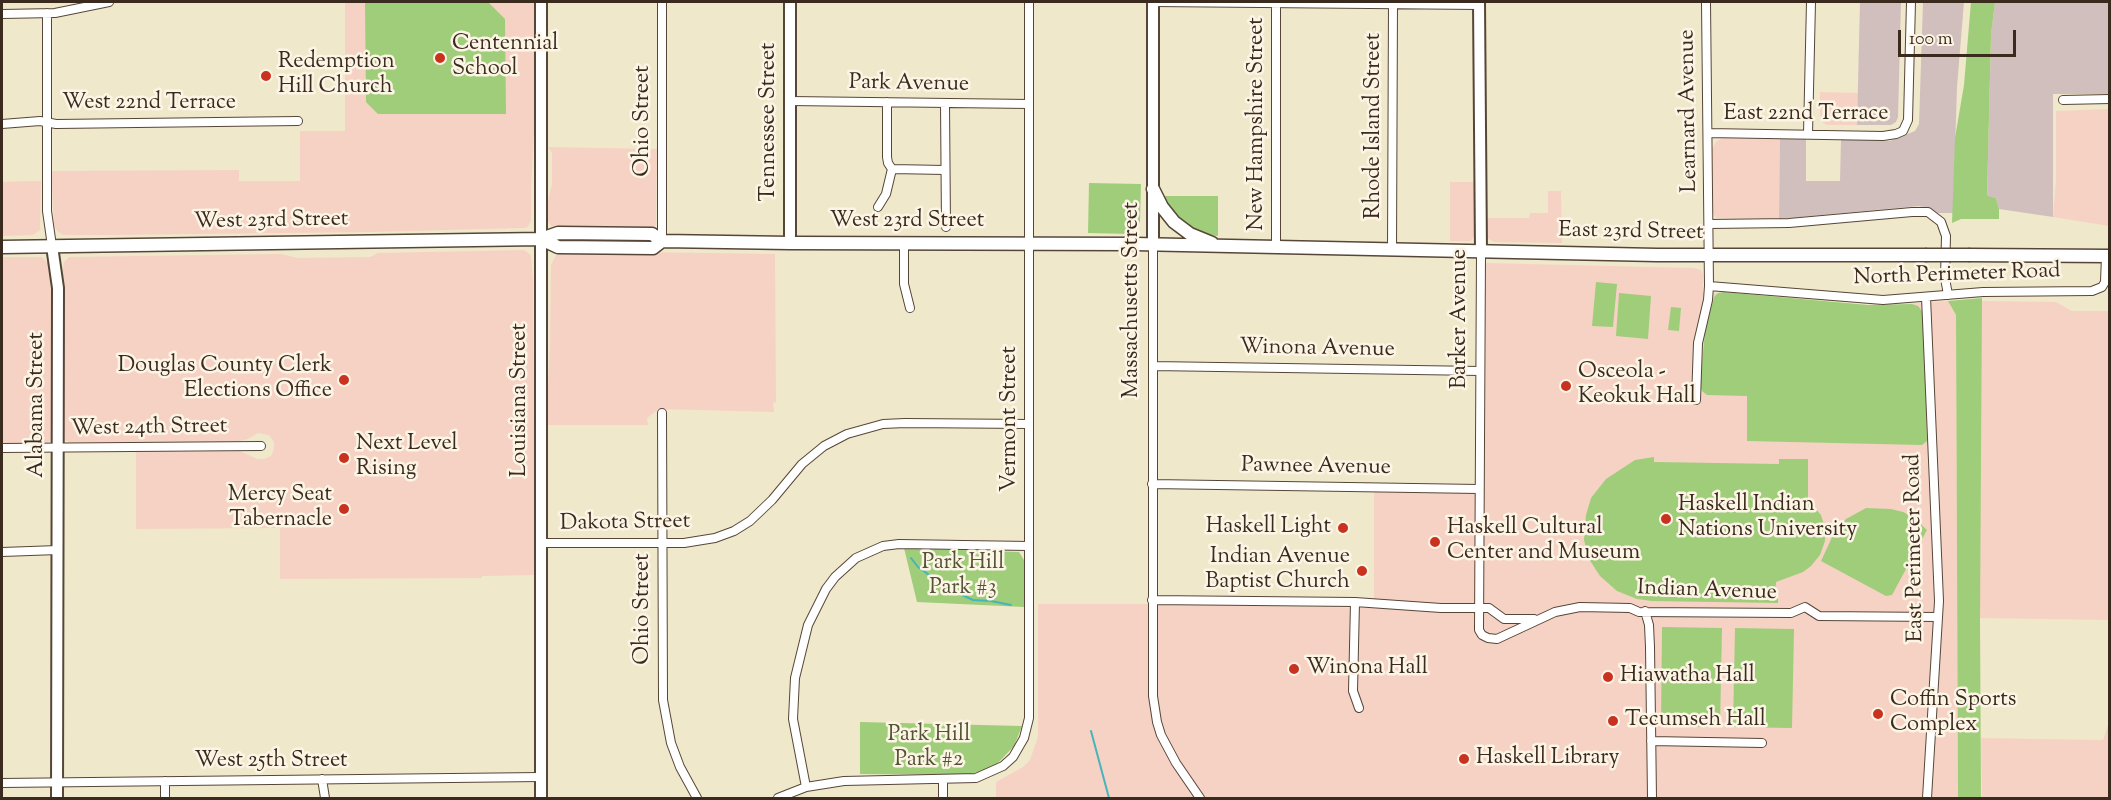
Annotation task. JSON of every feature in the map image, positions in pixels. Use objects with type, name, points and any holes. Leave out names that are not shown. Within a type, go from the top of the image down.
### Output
[{"type":"main road","points":[[1153,189],[1162,207],[1180,227],[1198,238],[1221,246]]},
{"type":"main road","name":"West 23rd Street","points":[[2,247],[541,239],[558,247],[652,248],[662,241],[1153,244]]},
{"type":"main road","name":"East 23rd Street","points":[[1153,244],[1481,253],[2108,256]]},
{"type":"street","points":[[2,14],[47,13],[109,2]]},
{"type":"street","name":"Louisiana Street","points":[[541,2],[541,798]]},
{"type":"street","name":"Ohio Street","points":[[662,2],[662,241]]},
{"type":"street","name":"Tennessee Street","points":[[789,2],[789,243]]},
{"type":"street","name":"Vermont Street","points":[[778,798],[806,787],[856,780],[976,778],[995,771],[1013,757],[1024,738],[1029,718],[1029,2]]},
{"type":"street","points":[[1153,2],[1479,3]]},
{"type":"street","name":"Massachusetts Street","points":[[1153,2],[1152,676],[1157,722],[1168,748],[1200,798]]},
{"type":"street","name":"New Hampshire Street","points":[[1276,2],[1276,247]]},
{"type":"street","name":"Learnard Avenue","points":[[1696,400],[1698,343],[1709,286],[1706,2]]},
{"type":"street","points":[[1808,134],[1811,2]]},
{"type":"street","name":"East 22nd Terrace","points":[[1708,133],[1889,136],[1903,131],[1908,120],[1911,2]]},
{"type":"street","name":"Rhode Island Street","points":[[1392,250],[1393,3]]},
{"type":"street","name":"Barker Avenue","points":[[1479,3],[1481,253],[1479,630],[1482,635]]},
{"type":"street","name":"Alabama Street","points":[[47,13],[47,211],[58,288],[57,798]]},
{"type":"street","points":[[2062,100],[2109,99]]},
{"type":"street","name":"Park Avenue","points":[[789,101],[1029,104]]},
{"type":"street","points":[[878,207],[886,194],[892,169],[887,157],[887,102]]},
{"type":"street","points":[[945,103],[946,227]]},
{"type":"street","name":"West 22nd Terrace","points":[[2,124],[40,121],[56,124],[298,121]]},
{"type":"street","points":[[892,169],[945,170]]},
{"type":"street","points":[[1709,224],[1789,224],[1928,212],[1941,222],[1946,236],[1945,278],[1948,295]]},
{"type":"street","points":[[904,244],[904,284],[910,308]]},
{"type":"street","name":"North Perimeter Road","points":[[1709,286],[1866,300],[1983,292],[2095,290],[2102,287],[2105,282],[2108,256]]},
{"type":"street","name":"East Perimeter Road","points":[[1926,297],[1938,617],[1927,798]]},
{"type":"street","name":"Winona Avenue","points":[[1153,366],[1480,371]]},
{"type":"street","name":"Ohio Street","points":[[662,413],[663,700],[671,743],[680,767],[697,798]]},
{"type":"street","name":"Dakota Street","points":[[540,543],[699,542],[726,535],[741,527],[760,513],[812,456],[835,440],[864,428],[905,423],[1029,424]]},
{"type":"street","name":"West 24th Street","points":[[2,448],[261,446]]},
{"type":"street","name":"Pawnee Avenue","points":[[1152,484],[1479,489]]},
{"type":"street","points":[[806,787],[793,719],[795,678],[808,625],[826,589],[835,577],[856,558],[884,546],[899,544],[1029,546]]},
{"type":"street","points":[[2,552],[58,550]]},
{"type":"street","name":"Indian Avenue","points":[[1152,600],[1355,602],[1441,608],[1489,608],[1497,615],[1510,620],[1544,617]]},
{"type":"street","points":[[1355,602],[1353,691],[1359,708]]},
{"type":"street","name":"Indian Avenue","points":[[1482,635],[1497,639],[1562,610],[1580,607],[1630,608],[1639,612],[1791,613],[1805,607],[1819,616],[1938,617]]},
{"type":"street","points":[[1645,611],[1649,626],[1650,647],[1652,798]]},
{"type":"street","points":[[1651,741],[1762,743]]},
{"type":"street","name":"West 25th Street","points":[[2,783],[541,777]]},
{"type":"street","points":[[322,779],[325,798]]},
{"type":"street","points":[[943,779],[943,798]]},
{"type":"street","points":[[165,781],[165,798]]},
{"type":"shaded area","points":[[345,2],[535,2],[535,114],[531,220],[528,227],[370,232],[113,235],[63,235],[57,231],[54,225],[51,171],[239,170],[239,181],[300,181],[300,131],[345,131]]},
{"type":"shaded area","points":[[1860,2],[1901,2],[1898,117],[1891,125],[1857,125]]},
{"type":"shaded area","points":[[1923,2],[1964,2],[1957,87],[1953,213],[1938,213],[1919,206],[1779,219],[1780,139],[1806,139],[1806,181],[1840,181],[1841,139],[1890,141],[1915,131],[1919,124]]},
{"type":"shaded area","points":[[1995,2],[2109,2],[2109,94],[2053,94],[2053,217],[1999,209],[1996,198],[1987,197],[1991,35]]},
{"type":"shaded area","points":[[1820,92],[1858,93],[1857,125],[1827,125],[1822,122]]},
{"type":"shaded area","points":[[2109,109],[2109,226],[2053,217],[2056,180],[2056,111]]},
{"type":"shaded area","points":[[1722,138],[1780,139],[1779,219],[1716,218],[1713,213],[1712,149]]},
{"type":"shaded area","points":[[548,147],[657,149],[656,225],[649,229],[557,228],[551,226],[548,221],[548,201],[552,184],[552,153]]},
{"type":"shaded area","points":[[41,181],[40,230],[33,235],[2,236],[2,182]]},
{"type":"shaded area","points":[[1450,182],[1475,182],[1475,235],[1471,241],[1450,241]]},
{"type":"shaded area","points":[[1548,191],[1561,191],[1562,243],[1494,242],[1487,238],[1485,218],[1529,218],[1530,213],[1548,213]]},
{"type":"shaded area","points":[[524,250],[531,255],[533,280],[535,575],[482,576],[482,578],[280,579],[280,528],[136,529],[136,452],[240,451],[257,459],[264,459],[271,456],[274,449],[274,442],[269,435],[258,433],[236,442],[71,443],[63,439],[63,268],[64,262],[69,257],[281,254],[298,258],[370,257],[378,253]]},
{"type":"shaded area","points":[[565,251],[775,254],[776,402],[773,403],[774,412],[659,409],[647,418],[648,425],[546,425],[551,265],[556,255]]},
{"type":"shaded area","points":[[2,257],[42,257],[49,265],[53,321],[52,436],[46,443],[2,444]]},
{"type":"shaded area","name":"Haskell Indian Nations University","points":[[1486,263],[1693,268],[1701,270],[1703,274],[1703,292],[1868,305],[1948,301],[1956,315],[1958,798],[996,798],[996,782],[1023,767],[1030,760],[1038,737],[1038,604],[1374,608],[1374,492],[1484,493]]},
{"type":"shaded area","points":[[1980,301],[2056,302],[2072,311],[2109,311],[2109,620],[1980,618]]},
{"type":"shaded area","points":[[2109,722],[2109,798],[1982,798],[1981,738],[2103,740]]},
{"type":"green space","name":"Centennial School","points":[[365,2],[488,2],[505,19],[506,114],[378,114],[366,102]]},
{"type":"green space","points":[[1971,2],[1995,2],[1991,35],[1987,196],[1996,198],[1999,219],[1961,219],[1952,223],[1955,138],[1964,85]]},
{"type":"green space","points":[[1089,183],[1141,184],[1140,222],[1137,230],[1129,234],[1088,233]]},
{"type":"green space","points":[[1162,196],[1218,196],[1218,236],[1201,234],[1174,218]]},
{"type":"green space","points":[[1596,282],[1617,284],[1613,327],[1592,326]]},
{"type":"green space","points":[[1724,292],[1868,305],[1912,304],[1918,306],[1922,311],[1924,328],[1927,441],[1922,445],[1747,441],[1747,396],[1707,395],[1702,391],[1700,385],[1705,332],[1714,297]]},
{"type":"green space","points":[[1619,293],[1651,296],[1648,339],[1616,336]]},
{"type":"green space","points":[[1982,298],[1981,798],[1958,798],[1956,315],[1948,301]]},
{"type":"green space","points":[[1671,307],[1681,308],[1679,331],[1668,330]]},
{"type":"green space","points":[[1654,457],[1654,462],[1779,464],[1779,459],[1808,459],[1808,500],[1821,515],[1825,528],[1825,541],[1820,555],[1803,572],[1776,582],[1775,596],[1778,597],[1778,603],[1652,601],[1637,599],[1617,591],[1600,576],[1589,559],[1584,540],[1586,515],[1591,498],[1606,479],[1635,460]]},
{"type":"green space","points":[[1866,508],[1903,512],[1913,517],[1927,530],[1892,595],[1886,596],[1821,561],[1835,531],[1846,519]]},
{"type":"green space","name":"Park Hill Park #3","points":[[904,548],[1019,552],[1024,560],[1024,607],[917,602]]},
{"type":"green space","points":[[1662,627],[1722,628],[1720,727],[1661,726]]},
{"type":"green space","points":[[1735,628],[1794,629],[1792,728],[1733,727]]},
{"type":"green space","name":"Park Hill Park #2","points":[[860,722],[1022,726],[1014,746],[998,763],[987,770],[966,775],[860,774]]},
{"type":"waterway","points":[[911,558],[918,567],[962,595],[973,600],[1011,605]]},
{"type":"waterway","points":[[1091,731],[1109,798]]},
{"type":"place","name":"Centennial School","points":[[440,58]]},
{"type":"place","name":"Redemption Hill Church","points":[[266,76]]},
{"type":"place","name":"Douglas County Clerk Elections Office","points":[[344,380]]},
{"type":"place","name":"Osceola - Keokuk Hall","points":[[1566,386]]},
{"type":"place","name":"Next Level Rising","points":[[344,458]]},
{"type":"place","name":"Mercy Seat Tabernacle","points":[[344,509]]},
{"type":"place","name":"Haskell Indian Nations University","points":[[1666,519]]},
{"type":"place","name":"Haskell Light","points":[[1343,528]]},
{"type":"place","name":"Haskell Cultural Center and Museum","points":[[1435,542]]},
{"type":"place","name":"Indian Avenue Baptist Church","points":[[1362,571]]},
{"type":"place","name":"Winona Hall","points":[[1294,669]]},
{"type":"place","name":"Hiawatha Hall","points":[[1608,677]]},
{"type":"place","name":"Coffin Sports Complex","points":[[1878,714]]},
{"type":"place","name":"Tecumseh Hall","points":[[1613,721]]},
{"type":"place","name":"Haskell Library","points":[[1464,759]]}]
